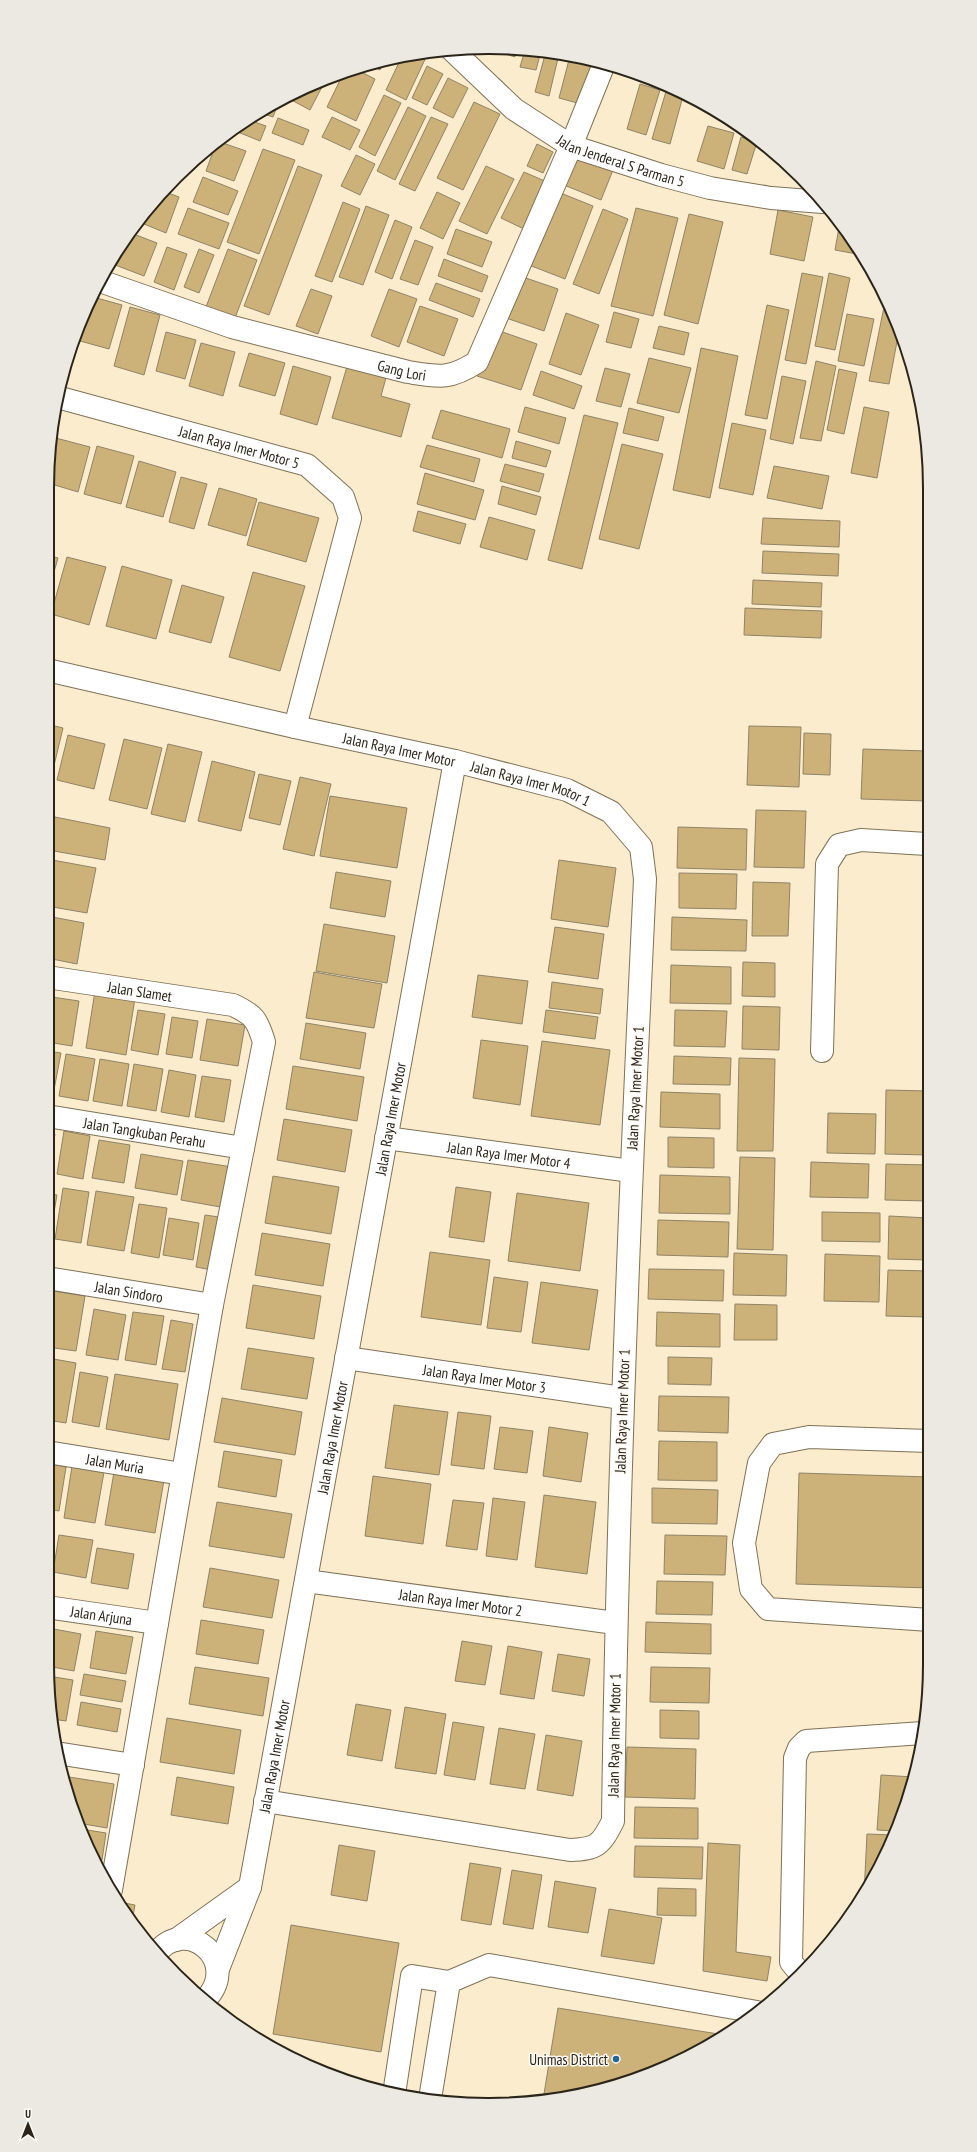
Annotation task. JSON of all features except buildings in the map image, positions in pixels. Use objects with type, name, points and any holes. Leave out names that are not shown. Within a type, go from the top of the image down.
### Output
[{"type":"street","name":"Jalan Jenderal S Parman 5","points":[[458,55],[514,109],[571,146],[661,175],[710,188],[771,198],[814,201]]},
{"type":"street","name":"Gang Lori","points":[[106,283],[232,327],[408,372],[436,376],[459,374],[477,362],[571,146],[602,69]]},
{"type":"street","name":"Jalan Raya Imer Motor 5","points":[[63,399],[307,465],[343,497],[350,518],[295,727]]},
{"type":"street","name":"Jalan Raya Imer Motor","points":[[54,672],[295,727],[454,761],[250,1887],[218,1969],[217,1980],[213,1991],[209,1996]]},
{"type":"street","name":"Jalan Raya Imer Motor 1","points":[[265,1801],[570,1850],[590,1849],[604,1838],[613,1821],[615,1623],[622,1398],[645,879],[640,848],[611,812],[567,790],[454,761]]},
{"type":"street","points":[[822,1051],[827,864],[839,845],[861,840],[923,844]]},
{"type":"street","name":"Jalan Slamet","points":[[54,978],[233,1005],[250,1013],[259,1026],[264,1042],[212,1305],[112,1882]]},
{"type":"street","name":"Jalan Tangkuban Perahu","points":[[54,1117],[243,1148]]},
{"type":"street","name":"Jalan Raya Imer Motor 4","points":[[386,1138],[631,1171]]},
{"type":"street","name":"Jalan Sindoro","points":[[54,1279],[212,1305]]},
{"type":"street","name":"Jalan Raya Imer Motor 3","points":[[346,1358],[622,1398]]},
{"type":"street","points":[[923,1441],[809,1437],[773,1444],[759,1464],[744,1543],[751,1590],[768,1609],[923,1620]]},
{"type":"street","name":"Jalan Muria","points":[[54,1453],[182,1474]]},
{"type":"street","name":"Jalan Raya Imer Motor 2","points":[[306,1581],[615,1623]]},
{"type":"street","name":"Jalan Arjuna","points":[[54,1608],[157,1623]]},
{"type":"street","points":[[797,1970],[791,1962],[795,1758],[799,1748],[806,1741],[917,1733]]},
{"type":"street","points":[[64,1754],[132,1765]]},
{"type":"street","points":[[176,1940],[250,1887]]},
{"type":"street","points":[[161,1949],[165,1944],[187,1938],[199,1942],[208,1949],[215,1958],[218,1969]]},
{"type":"street","points":[[395,2088],[412,1976],[449,1982],[489,1965],[749,2011]]},
{"type":"street","points":[[431,2094],[449,1982]]},
{"type":"place","name":"Unimas District","points":[[616,2059]]}]
